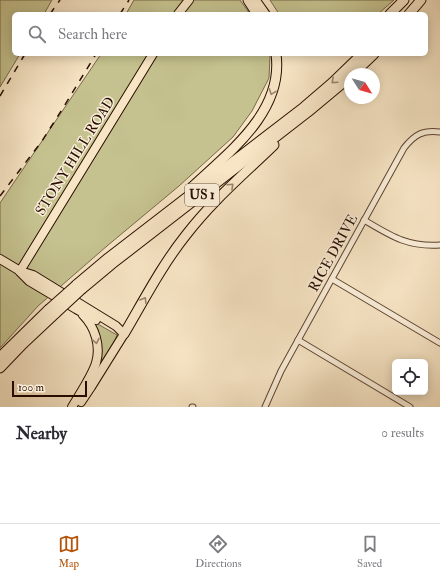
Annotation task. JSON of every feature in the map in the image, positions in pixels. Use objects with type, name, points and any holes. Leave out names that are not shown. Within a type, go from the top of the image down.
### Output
[{"type":"highway","points":[[248,0],[256,12]]},
{"type":"highway","points":[[256,0],[264,12]]},
{"type":"highway","points":[[392,12],[404,0]]},
{"type":"highway","points":[[400,12],[410,0]]},
{"type":"highway","points":[[411,12],[421,0]]},
{"type":"highway","points":[[148,227],[236,146],[254,124],[268,102],[274,88],[277,74],[276,56]]},
{"type":"highway","name":"US 1","points":[[0,358],[79,287],[108,258],[304,107],[360,56]]},
{"type":"highway","points":[[359,68],[372,56]]},
{"type":"highway","name":"US 1","points":[[79,287],[112,264],[323,101],[344,82]]},
{"type":"highway","points":[[124,334],[174,251],[210,206],[323,101]]},
{"type":"highway","name":"US 1","points":[[0,368],[52,311]]},
{"type":"main road","points":[[180,12],[189,0]]},
{"type":"main road","name":"STONY HILL ROAD","points":[[20,271],[152,56]]},
{"type":"main road","points":[[0,259],[20,271],[33,275],[116,326],[124,334]]},
{"type":"main road","points":[[20,271],[29,281],[113,330],[124,334]]},
{"type":"main road","points":[[72,407],[95,368],[98,354],[96,339],[92,328],[86,318],[76,309]]},
{"type":"main road","points":[[77,407],[124,334]]},
{"type":"street","name":"RICE DRIVE","points":[[265,407],[275,383],[298,340],[408,142],[422,133],[433,131],[440,132]]},
{"type":"street","points":[[364,220],[386,233],[405,241],[420,245],[440,245]]},
{"type":"street","points":[[332,279],[440,343]]},
{"type":"street","points":[[298,340],[410,407]]},
{"type":"shaded area","points":[[0,0],[52,0],[45,12],[12,12],[12,56],[19,56],[0,87]]},
{"type":"shaded area","points":[[134,0],[240,0],[249,12],[127,12]]},
{"type":"shaded area","points":[[270,0],[394,0],[380,12],[278,12]]},
{"type":"shaded area","points":[[100,56],[270,56],[269,78],[252,111],[233,137],[179,186],[38,306],[0,348],[0,203]]},
{"type":"shaded area","points":[[96,323],[117,335],[99,368],[93,325]]},
{"type":"railway","points":[[51,12],[60,0]]},
{"type":"railway","points":[[121,12],[129,0]]},
{"type":"railway","points":[[0,96],[24,56]]},
{"type":"railway","points":[[0,196],[42,141],[95,56]]}]
